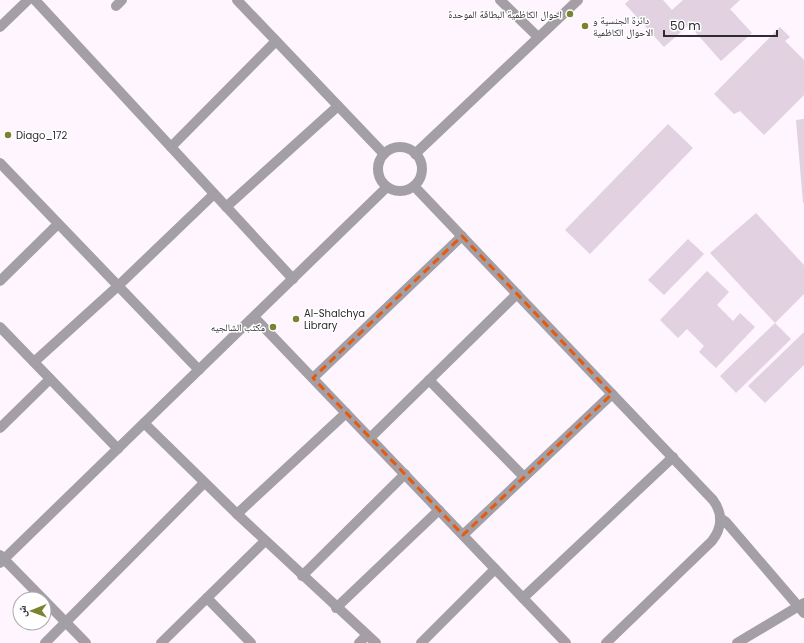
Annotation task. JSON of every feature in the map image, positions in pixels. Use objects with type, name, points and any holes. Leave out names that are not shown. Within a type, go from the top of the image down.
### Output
[{"type":"street","points":[[0,27],[28,0]]},
{"type":"street","points":[[35,0],[292,279]]},
{"type":"street","points":[[236,0],[384,154]]},
{"type":"street","points":[[500,0],[538,37]]},
{"type":"street","points":[[415,154],[578,0]]},
{"type":"street","points":[[171,147],[276,41]]},
{"type":"street","points":[[226,207],[338,106]]},
{"type":"street","points":[[400,147],[410,150],[415,154],[420,160],[422,172],[419,180],[414,186],[402,191],[394,191],[382,182],[378,171],[379,164],[384,154],[393,148],[400,147]]},
{"type":"street","points":[[0,163],[199,370]]},
{"type":"street","points":[[414,186],[713,500],[719,509],[719,530],[712,541],[606,643]]},
{"type":"street","points":[[34,591],[1,559],[254,317],[387,187]]},
{"type":"street","points":[[34,362],[118,286],[214,194]]},
{"type":"street","points":[[0,281],[58,224]]},
{"type":"street","points":[[313,378],[462,236]]},
{"type":"street","points":[[370,438],[517,294]]},
{"type":"street","points":[[254,317],[566,643]]},
{"type":"street","points":[[0,327],[118,448]]},
{"type":"street","points":[[0,428],[50,379]]},
{"type":"street","points":[[429,380],[524,477]]},
{"type":"street","points":[[463,535],[612,394]]},
{"type":"street","points":[[237,514],[346,413]]},
{"type":"street","points":[[144,423],[265,541],[336,608],[376,643]]},
{"type":"street","points":[[523,598],[672,457]]},
{"type":"street","points":[[302,576],[405,474]]},
{"type":"street","points":[[45,643],[204,483]]},
{"type":"street","points":[[336,608],[439,510]]},
{"type":"street","points":[[720,518],[726,522],[802,607],[737,643]]},
{"type":"street","points":[[161,643],[265,541]]},
{"type":"street","points":[[421,643],[495,569]]},
{"type":"street","points":[[207,598],[251,643]]},
{"type":"street","points":[[52,609],[86,643]]},
{"type":"street","points":[[359,643],[367,635]]},
{"type":"highlighted area","points":[[462,236],[612,394],[463,535],[313,378]]},
{"type":"building","points":[[629,0],[663,0],[672,10],[683,0],[740,0],[730,9],[752,33],[721,61],[689,25],[664,47],[625,4]]},
{"type":"building","points":[[780,27],[790,37],[785,41],[804,60],[804,95],[764,135],[740,111],[734,114],[714,94]]},
{"type":"building","points":[[804,119],[804,203],[803,203],[796,120]]},
{"type":"building","points":[[668,124],[693,148],[590,254],[565,230]]},
{"type":"building","points":[[756,213],[804,265],[804,294],[775,323],[710,253]]},
{"type":"building","points":[[688,239],[704,254],[664,295],[648,280]]},
{"type":"building","points":[[707,271],[729,292],[717,305],[733,321],[740,313],[755,327],[716,368],[699,352],[704,346],[687,329],[678,338],[660,320]]},
{"type":"building","points":[[775,323],[791,339],[736,393],[720,376]]},
{"type":"building","points":[[804,332],[804,365],[765,403],[748,386]]},
{"type":"place","name":"احوال الكاظمية البطاقة الموحدة","points":[[570,14]]},
{"type":"place","name":"دائرة الجنسية و الاحوال الكاظمية","points":[[585,26]]},
{"type":"place","name":"Diago_172","points":[[8,135]]},
{"type":"place","name":"Al-Shalchya Library","points":[[296,319]]},
{"type":"place","name":"مكتب الشالجيه","points":[[273,327]]}]
